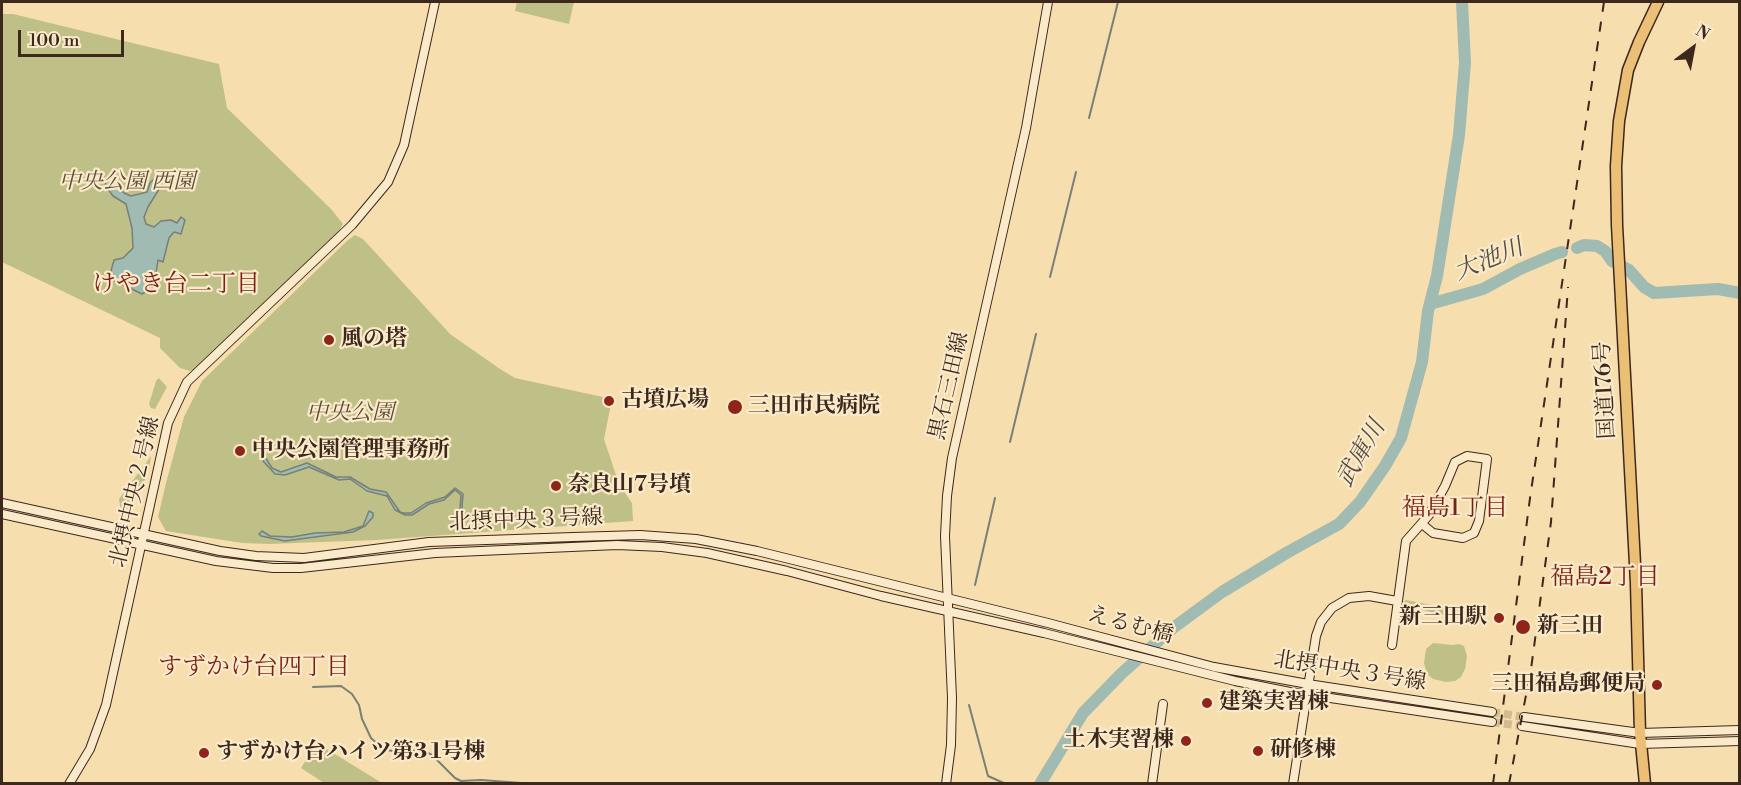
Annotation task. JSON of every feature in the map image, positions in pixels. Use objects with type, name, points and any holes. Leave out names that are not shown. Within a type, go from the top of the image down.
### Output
[{"type":"highway","name":"国道176号","points":[[1645,783],[1640,738],[1636,583],[1616,166],[1619,122],[1628,70],[1638,42],[1658,2]]},
{"type":"street","name":"北摂中央２号線","points":[[69,783],[90,749],[106,705],[168,423],[188,382],[352,225],[388,182],[404,145],[435,2]]},
{"type":"street","name":"黒石三田線","points":[[946,783],[951,745],[952,698],[945,536],[947,496],[952,458],[1026,128],[1048,2]]},
{"type":"street","points":[[1392,645],[1406,541],[1422,525],[1441,495],[1455,462],[1467,456],[1487,459],[1479,521],[1474,533],[1463,538],[1433,533],[1422,525]]},
{"type":"street","name":"北摂中央３号線","points":[[2,503],[144,535],[256,556],[304,558],[429,542],[666,536],[724,544],[1048,623]]},
{"type":"street","name":"北摂中央３号線","points":[[2,514],[216,561],[273,568],[301,568],[435,553],[617,545],[662,547],[707,553],[758,564],[881,597],[1044,633]]},
{"type":"street","points":[[1293,783],[1306,694],[1319,628],[1325,615],[1340,602],[1360,597],[1369,596],[1397,601]]},
{"type":"street","name":"えるむ橋","points":[[1048,623],[1203,664]]},
{"type":"street","name":"えるむ橋","points":[[1044,633],[1194,670]]},
{"type":"street","name":"北摂中央３号線","points":[[1194,670],[1235,681],[1306,694],[1492,717],[1203,664]]},
{"type":"street","points":[[1152,783],[1163,704]]},
{"type":"street","points":[[1523,722],[1640,738],[1740,741]]},
{"type":"street","points":[[1640,738],[1740,730]]},
{"type":"green space","points":[[517,2],[574,2],[569,24],[515,11]]},
{"type":"green space","name":"中央公園 西園","points":[[2,14],[13,14],[219,64],[227,108],[332,210],[343,224],[339,231],[196,369],[190,371],[180,368],[160,348],[160,338],[2,262]]},
{"type":"green space","name":"中央公園","points":[[355,235],[363,239],[450,334],[500,369],[515,378],[612,399],[604,439],[619,484],[632,503],[633,521],[377,540],[269,544],[242,543],[166,531],[158,517],[166,483],[184,417],[202,381]]},
{"type":"green space","points":[[159,378],[167,387],[155,409],[149,404]]},
{"type":"green space","points":[[151,456],[149,470],[132,507],[121,511],[119,499]]},
{"type":"green space","points":[[1406,600],[1469,612],[1471,617],[1465,620],[1405,606]]},
{"type":"green space","points":[[1433,643],[1464,646],[1467,656],[1461,677],[1455,681],[1446,682],[1433,679],[1427,674],[1424,663],[1426,649]]},
{"type":"green space","points":[[317,743],[382,783],[324,783],[301,768]]},
{"type":"water","points":[[107,177],[124,193],[131,196],[147,192],[150,183],[156,177],[161,186],[144,217],[146,224],[154,227],[161,221],[171,220],[177,223],[181,217],[185,220],[181,234],[174,232],[169,238],[163,262],[158,260],[154,287],[142,294],[109,278],[114,260],[123,258],[133,248],[132,228],[126,204],[113,196],[105,185]]},
{"type":"water","points":[[265,457],[272,468],[281,472],[307,463],[336,477],[350,477],[370,489],[386,492],[403,513],[411,513],[426,503],[445,497],[455,488],[463,494],[462,508],[466,516],[464,517],[460,509],[461,495],[455,490],[444,500],[429,504],[412,515],[405,515],[395,510],[387,496],[367,491],[350,479],[339,480],[309,467],[285,475],[275,474],[263,461]]},
{"type":"water","points":[[369,511],[373,513],[373,517],[365,526],[353,532],[285,541],[259,534],[262,531],[270,536],[292,537],[344,532],[363,526]]},
{"type":"waterway","points":[[1089,118],[1118,2]]},
{"type":"waterway","name":"武庫川","points":[[1040,784],[1083,713],[1122,673],[1173,628],[1222,592],[1339,524],[1360,502],[1401,438],[1422,362],[1428,311],[1437,276],[1459,135],[1465,63],[1462,2]]},
{"type":"waterway","points":[[1050,277],[1076,172]]},
{"type":"waterway","name":"大池川","points":[[1577,248],[1584,245],[1597,246],[1605,251],[1612,261],[1629,270],[1644,287],[1654,293],[1718,289],[1740,293]]},
{"type":"waterway","name":"大池川","points":[[1430,304],[1483,289],[1520,269],[1562,252]]},
{"type":"waterway","points":[[1010,442],[1036,334]]},
{"type":"waterway","points":[[975,585],[995,498]]},
{"type":"waterway","points":[[313,687],[341,686],[352,694],[359,705],[362,719],[371,738],[383,749],[397,752],[422,750],[432,755],[461,781],[481,780],[535,784]]},
{"type":"waterway","points":[[969,705],[988,776],[1006,784]]},
{"type":"tunnel","points":[[1492,712],[1524,717]]},
{"type":"tunnel","points":[[1492,722],[1522,726]]},
{"type":"railway","points":[[1493,784],[1530,498],[1604,2]]},
{"type":"railway","points":[[1509,784],[1531,669],[1551,522],[1568,287]]},
{"type":"place","name":"風の塔","points":[[329,340]]},
{"type":"place","name":"古墳広場","points":[[609,401]]},
{"type":"place","name":"三田市民病院","points":[[735,407]]},
{"type":"place","name":"中央公園管理事務所","points":[[240,451]]},
{"type":"place","name":"奈良山7号墳","points":[[556,486]]},
{"type":"place","name":"新三田駅","points":[[1499,618]]},
{"type":"place","name":"新三田","points":[[1523,627]]},
{"type":"place","name":"三田福島郵便局","points":[[1657,685]]},
{"type":"place","name":"建築実習棟","points":[[1207,703]]},
{"type":"place","name":"土木実習棟","points":[[1186,741]]},
{"type":"place","name":"研修棟","points":[[1258,751]]},
{"type":"place","name":"すずかけ台ハイツ第3 1号棟","points":[[204,753]]},
{"type":"district","name":"けやき台二丁目","points":[[176,285]]},
{"type":"district","name":"福島1丁目","points":[[1455,509]]},
{"type":"district","name":"福島2丁目","points":[[1605,578]]},
{"type":"district","name":"すずかけ台四丁目","points":[[254,668]]}]
